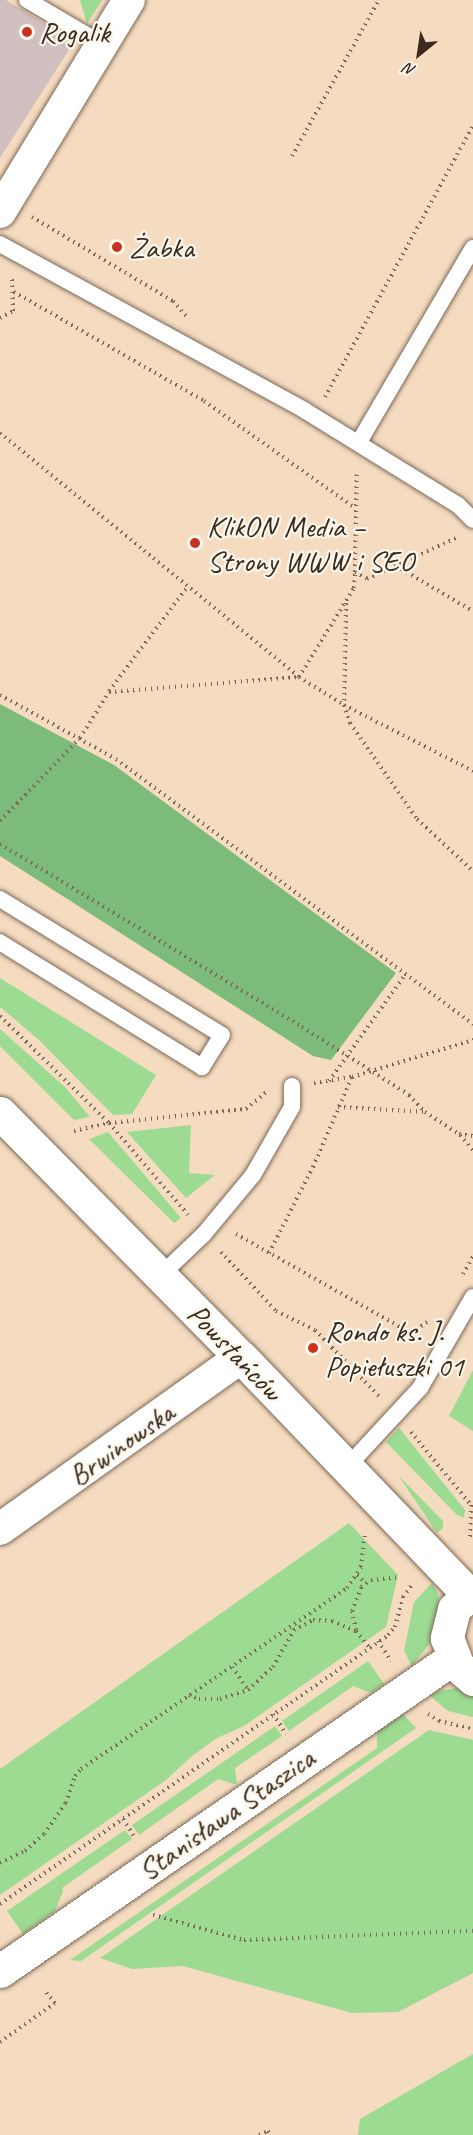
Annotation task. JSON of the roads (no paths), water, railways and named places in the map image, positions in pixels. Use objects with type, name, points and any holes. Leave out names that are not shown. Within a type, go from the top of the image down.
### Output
[{"type":"street","points":[[0,213],[129,0]]},
{"type":"street","name":"Powstańców","points":[[0,1113],[470,1593]]},
{"type":"street","name":"Brwinowska","points":[[0,1529],[241,1357]]},
{"type":"street","points":[[463,1669],[447,1638],[454,1609],[470,1593]]},
{"type":"street","name":"Stanisława Staszica","points":[[0,1971],[463,1669]]},
{"type":"lane","points":[[27,0],[102,44]]},
{"type":"lane","points":[[0,244],[359,442],[458,505],[473,520]]},
{"type":"lane","points":[[359,442],[473,248]]},
{"type":"lane","points":[[0,899],[222,1035],[202,1067],[0,942]]},
{"type":"lane","points":[[161,1275],[204,1234],[253,1175],[292,1107],[292,1086]]},
{"type":"lane","points":[[346,1468],[420,1388],[473,1297]]},
{"type":"place","name":"Rogalik","points":[[27,32]]},
{"type":"place","name":"Żabka","points":[[117,247]]},
{"type":"place","name":"KlikON Media – Strony WWW i SEO","points":[[195,543]]},
{"type":"place","name":"Rondo ks. J. Popiełuszki 01","points":[[313,1348]]}]
